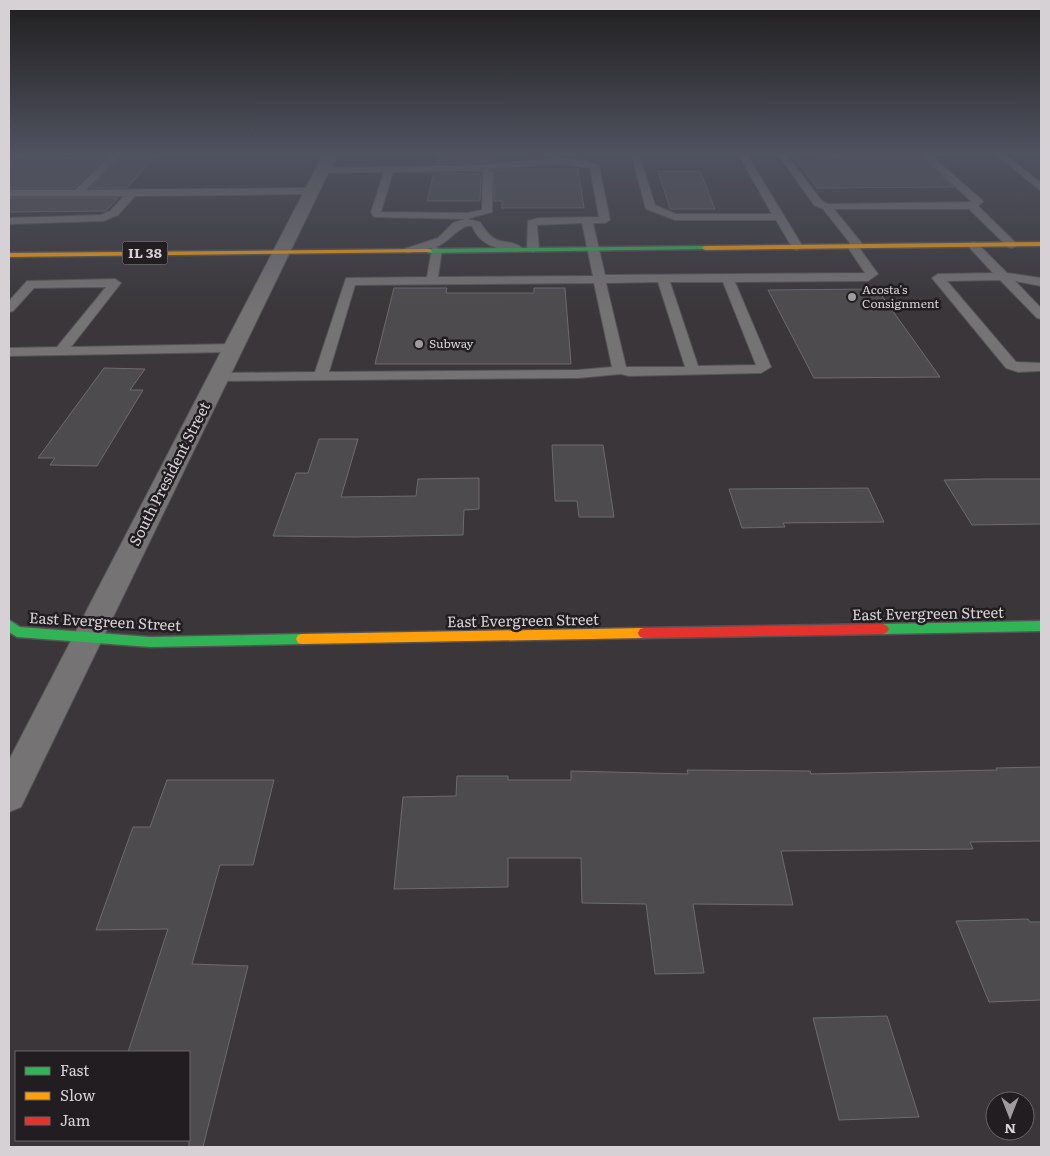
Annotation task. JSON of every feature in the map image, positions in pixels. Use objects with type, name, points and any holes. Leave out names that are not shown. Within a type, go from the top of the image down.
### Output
[{"type":"main road","name":"IL 38","points":[[9,255],[1041,244]]},
{"type":"main road","name":"East Evergreen Street","points":[[9,625],[17,632],[171,642],[1041,626]]},
{"type":"street","name":"South President Street","points":[[9,795],[303,207]]},
{"type":"lane","points":[[9,221],[103,218],[114,213],[119,207]]},
{"type":"lane","points":[[378,207],[376,212],[378,215],[467,219],[476,224],[486,241],[517,249]]},
{"type":"lane","points":[[407,250],[428,246],[443,240],[454,232],[457,225],[467,219],[487,212],[487,207]]},
{"type":"lane","points":[[534,249],[532,223],[538,221],[605,220],[602,207]]},
{"type":"lane","points":[[650,207],[675,217],[780,217]]},
{"type":"lane","points":[[774,207],[797,246]]},
{"type":"lane","points":[[321,376],[350,281],[728,280],[868,277],[872,274],[827,207]]},
{"type":"lane","points":[[973,207],[1012,245]]},
{"type":"lane","points":[[587,220],[618,366],[621,370]]},
{"type":"lane","points":[[974,245],[1041,315]]},
{"type":"lane","points":[[432,280],[436,250]]},
{"type":"lane","points":[[1041,282],[1003,276],[938,278],[1011,365],[1018,368],[1041,367]]},
{"type":"lane","points":[[663,280],[693,371]]},
{"type":"lane","points":[[219,377],[578,374],[621,370],[629,372],[761,368],[764,366],[728,280]]},
{"type":"lane","points":[[16,284],[115,283],[61,351]]},
{"type":"lane","points":[[9,308],[30,284]]},
{"type":"lane","points":[[9,352],[233,348]]},
{"type":"building","points":[[9,207],[110,207],[106,211],[9,212]]},
{"type":"building","points":[[584,207],[584,208],[502,208]]},
{"type":"building","points":[[669,207],[714,207],[715,209],[670,209]]},
{"type":"building","points":[[394,288],[447,288],[446,293],[534,293],[534,288],[565,288],[571,364],[375,364]]},
{"type":"building","points":[[877,289],[940,377],[814,378],[768,290]]},
{"type":"building","points":[[104,368],[145,369],[130,390],[143,390],[97,466],[50,465],[55,458],[38,458]]},
{"type":"building","points":[[319,439],[358,439],[341,497],[416,496],[418,479],[479,478],[479,509],[464,510],[463,535],[273,536],[296,473],[308,473]]},
{"type":"building","points":[[552,445],[603,445],[614,517],[579,517],[577,501],[555,501]]},
{"type":"building","points":[[1041,479],[1041,524],[972,525],[944,480]]},
{"type":"building","points":[[868,488],[884,522],[783,523],[785,527],[742,528],[729,489]]},
{"type":"building","points":[[1041,767],[1041,841],[970,842],[973,849],[781,851],[793,905],[693,904],[704,973],[655,974],[646,904],[582,903],[581,858],[508,858],[508,887],[394,889],[403,797],[456,796],[457,776],[508,776],[508,780],[571,780],[571,771],[688,774],[687,770],[810,771],[811,774],[997,770],[996,768]]},
{"type":"building","points":[[167,780],[274,780],[253,865],[220,865],[192,964],[248,966],[203,1147],[189,1147],[190,1051],[128,1051],[168,929],[96,930],[133,827],[150,827]]},
{"type":"building","points":[[1028,919],[1030,922],[1041,922],[1041,1000],[989,1002],[956,921]]},
{"type":"building","points":[[887,1016],[919,1117],[839,1120],[813,1018]]},
{"type":"traffic: fast","points":[[429,251],[705,248]]},
{"type":"traffic: fast","points":[[9,625],[17,632],[150,642],[302,639]]},
{"type":"traffic: fast","points":[[883,629],[1041,626]]},
{"type":"traffic: slow","points":[[705,248],[1041,244]]},
{"type":"traffic: slow","points":[[9,255],[429,251]]},
{"type":"traffic: slow","points":[[302,639],[644,633]]},
{"type":"traffic: jam","points":[[644,633],[883,629]]},
{"type":"place","name":"Acosta's Consignment","points":[[852,297]]},
{"type":"place","name":"Subway","points":[[419,344]]}]
